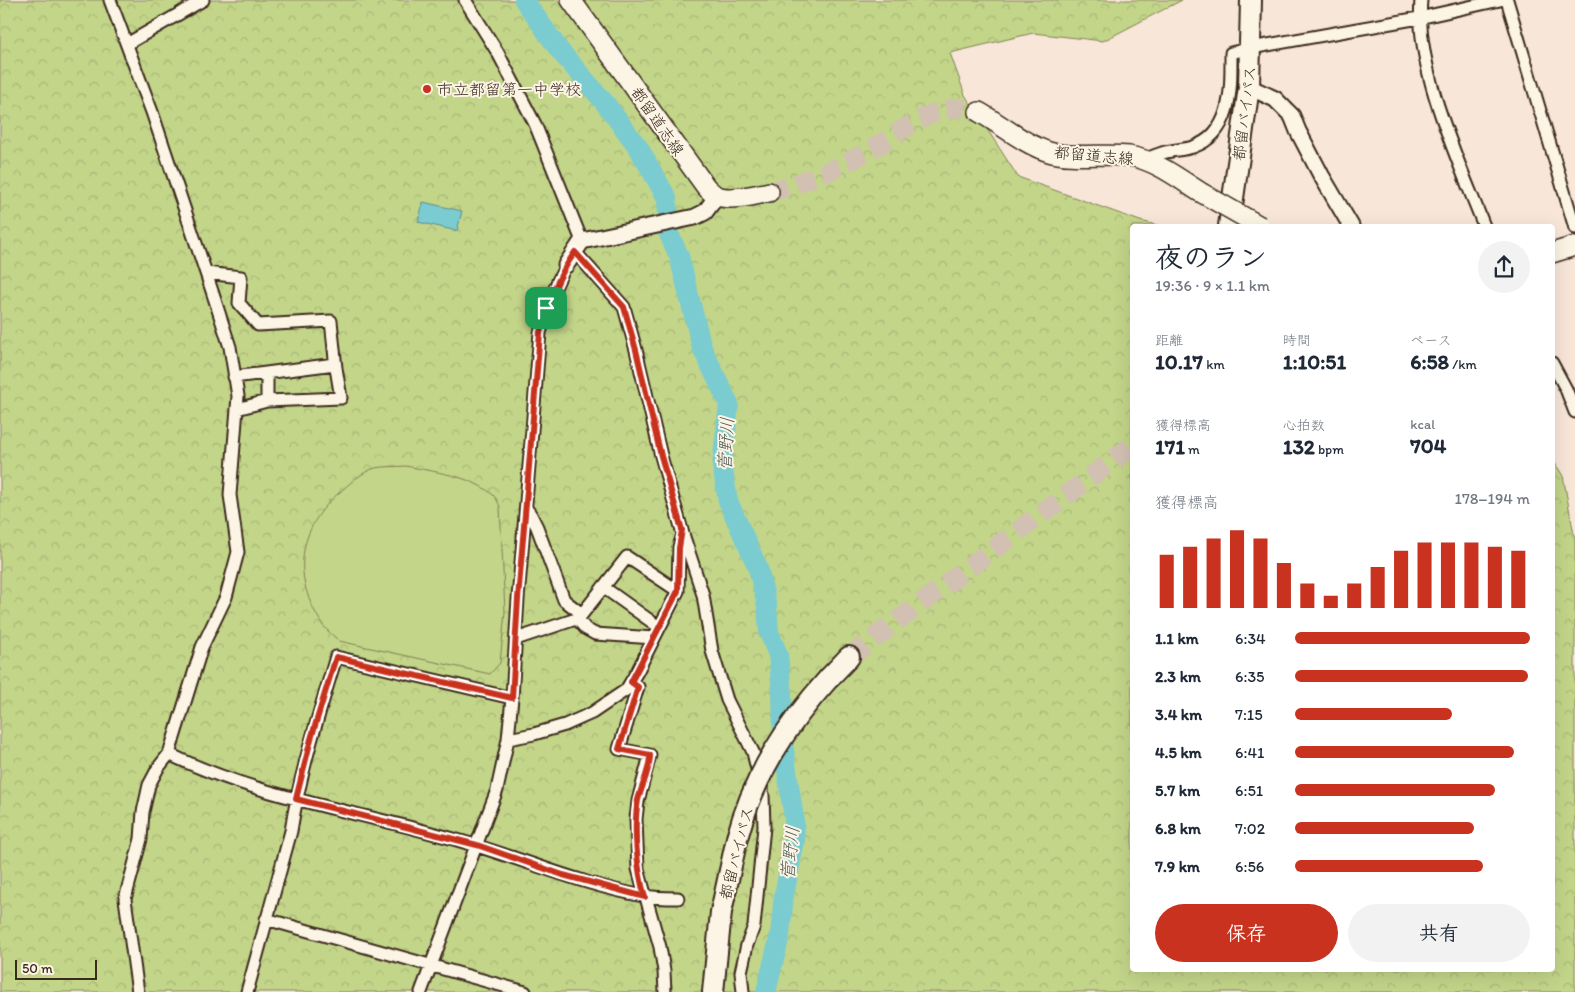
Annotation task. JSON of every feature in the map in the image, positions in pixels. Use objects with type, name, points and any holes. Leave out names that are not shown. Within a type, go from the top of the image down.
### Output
[{"type":"highway","name":"都留バイパス","points":[[1229,224],[1249,87],[1251,0]]},
{"type":"highway","name":"都留バイパス","points":[[713,992],[722,912],[742,817],[764,765],[800,711],[849,657]]},
{"type":"main road","name":"都留道志線","points":[[571,0],[706,187],[717,196]]},
{"type":"main road","name":"都留道志線","points":[[980,112],[1032,145],[1050,152],[1128,156],[1144,160],[1257,224]]},
{"type":"main road","points":[[717,196],[728,198],[747,197],[769,192]]},
{"type":"main road","points":[[1555,252],[1575,246]]},
{"type":"street","points":[[110,0],[152,112],[230,347],[238,396],[230,495],[238,552],[226,597],[202,647],[169,754],[158,768],[149,785],[143,812],[141,838],[125,899],[138,992]]},
{"type":"street","points":[[128,44],[203,0]]},
{"type":"street","points":[[465,0],[498,53],[535,124],[578,246],[624,307],[661,456],[683,534],[703,594],[712,651],[727,700],[753,752],[763,796],[764,827],[754,926],[747,945],[741,972],[743,992]]},
{"type":"street","points":[[1421,0],[1419,18],[1424,53],[1435,97],[1483,224]]},
{"type":"street","points":[[1144,160],[1162,153],[1192,147],[1208,139],[1216,131],[1228,106],[1231,90],[1231,54],[1251,48],[1419,18],[1500,0]]},
{"type":"street","points":[[1507,0],[1575,228]]},
{"type":"street","points":[[1249,87],[1275,99],[1292,116],[1321,175],[1350,224]]},
{"type":"street","points":[[421,992],[497,790],[508,739],[540,333],[546,308],[552,292],[578,246],[695,217],[705,212],[717,196]]},
{"type":"street","points":[[206,273],[241,278],[239,303],[258,325],[331,321],[335,364],[341,398],[267,401],[236,409]]},
{"type":"street","points":[[234,377],[335,364]]},
{"type":"street","points":[[1555,369],[1575,412]]},
{"type":"street","points":[[266,373],[267,401]]},
{"type":"street","points":[[526,508],[532,515],[537,527],[564,600],[579,616],[586,629],[595,634],[654,638]]},
{"type":"street","points":[[508,739],[565,725],[592,714],[626,690],[678,591],[679,548],[683,534]]},
{"type":"street","points":[[516,640],[579,616],[627,557],[678,591]]},
{"type":"street","points":[[603,587],[659,627]]},
{"type":"street","points":[[247,992],[291,831],[296,799],[311,739],[336,657],[512,698]]},
{"type":"street","points":[[631,682],[638,687],[619,749],[650,755],[638,801],[636,819],[638,869],[660,947],[665,992]]},
{"type":"street","points":[[169,754],[204,770],[296,799],[477,845],[563,875],[645,897],[678,898]]},
{"type":"street","points":[[266,919],[525,992]]},
{"type":"green space","points":[[0,0],[1182,0],[1103,41],[1033,33],[950,53],[965,95],[1018,177],[1153,224],[1130,224],[1130,972],[1555,972],[1555,463],[1563,476],[1575,540],[1575,992],[0,992]]},
{"type":"green space","points":[[406,466],[451,475],[473,482],[492,494],[500,507],[505,612],[500,663],[490,674],[339,641],[325,627],[313,607],[306,589],[303,572],[303,554],[307,538],[315,521],[340,492],[365,472],[379,467]]},
{"type":"water","points":[[423,202],[462,211],[457,231],[418,222]]},
{"type":"waterway","name":"菅野川","points":[[524,0],[560,51],[605,103],[638,147],[667,198],[669,234],[679,256],[702,348],[729,404],[722,465],[728,501],[758,568],[767,606],[769,632],[778,655],[782,692],[783,743],[794,819],[795,840],[784,895],[780,935],[766,992]]},
{"type":"tunnel","points":[[769,192],[818,176],[842,165],[865,153],[910,124],[935,113],[947,109],[961,108],[979,112]]},
{"type":"tunnel","points":[[849,657],[1130,447]]},
{"type":"place","name":"市立都留第一中学校","points":[[427,89]]},
{"type":"route","points":[[575,252],[624,307],[661,456],[683,534],[679,548],[678,591],[631,682],[638,687],[619,749],[650,755],[638,801],[636,819],[638,869],[645,897],[563,875],[477,845],[296,799],[311,739],[336,657],[512,698],[534,400],[540,333],[546,308],[555,284],[575,252]]}]
